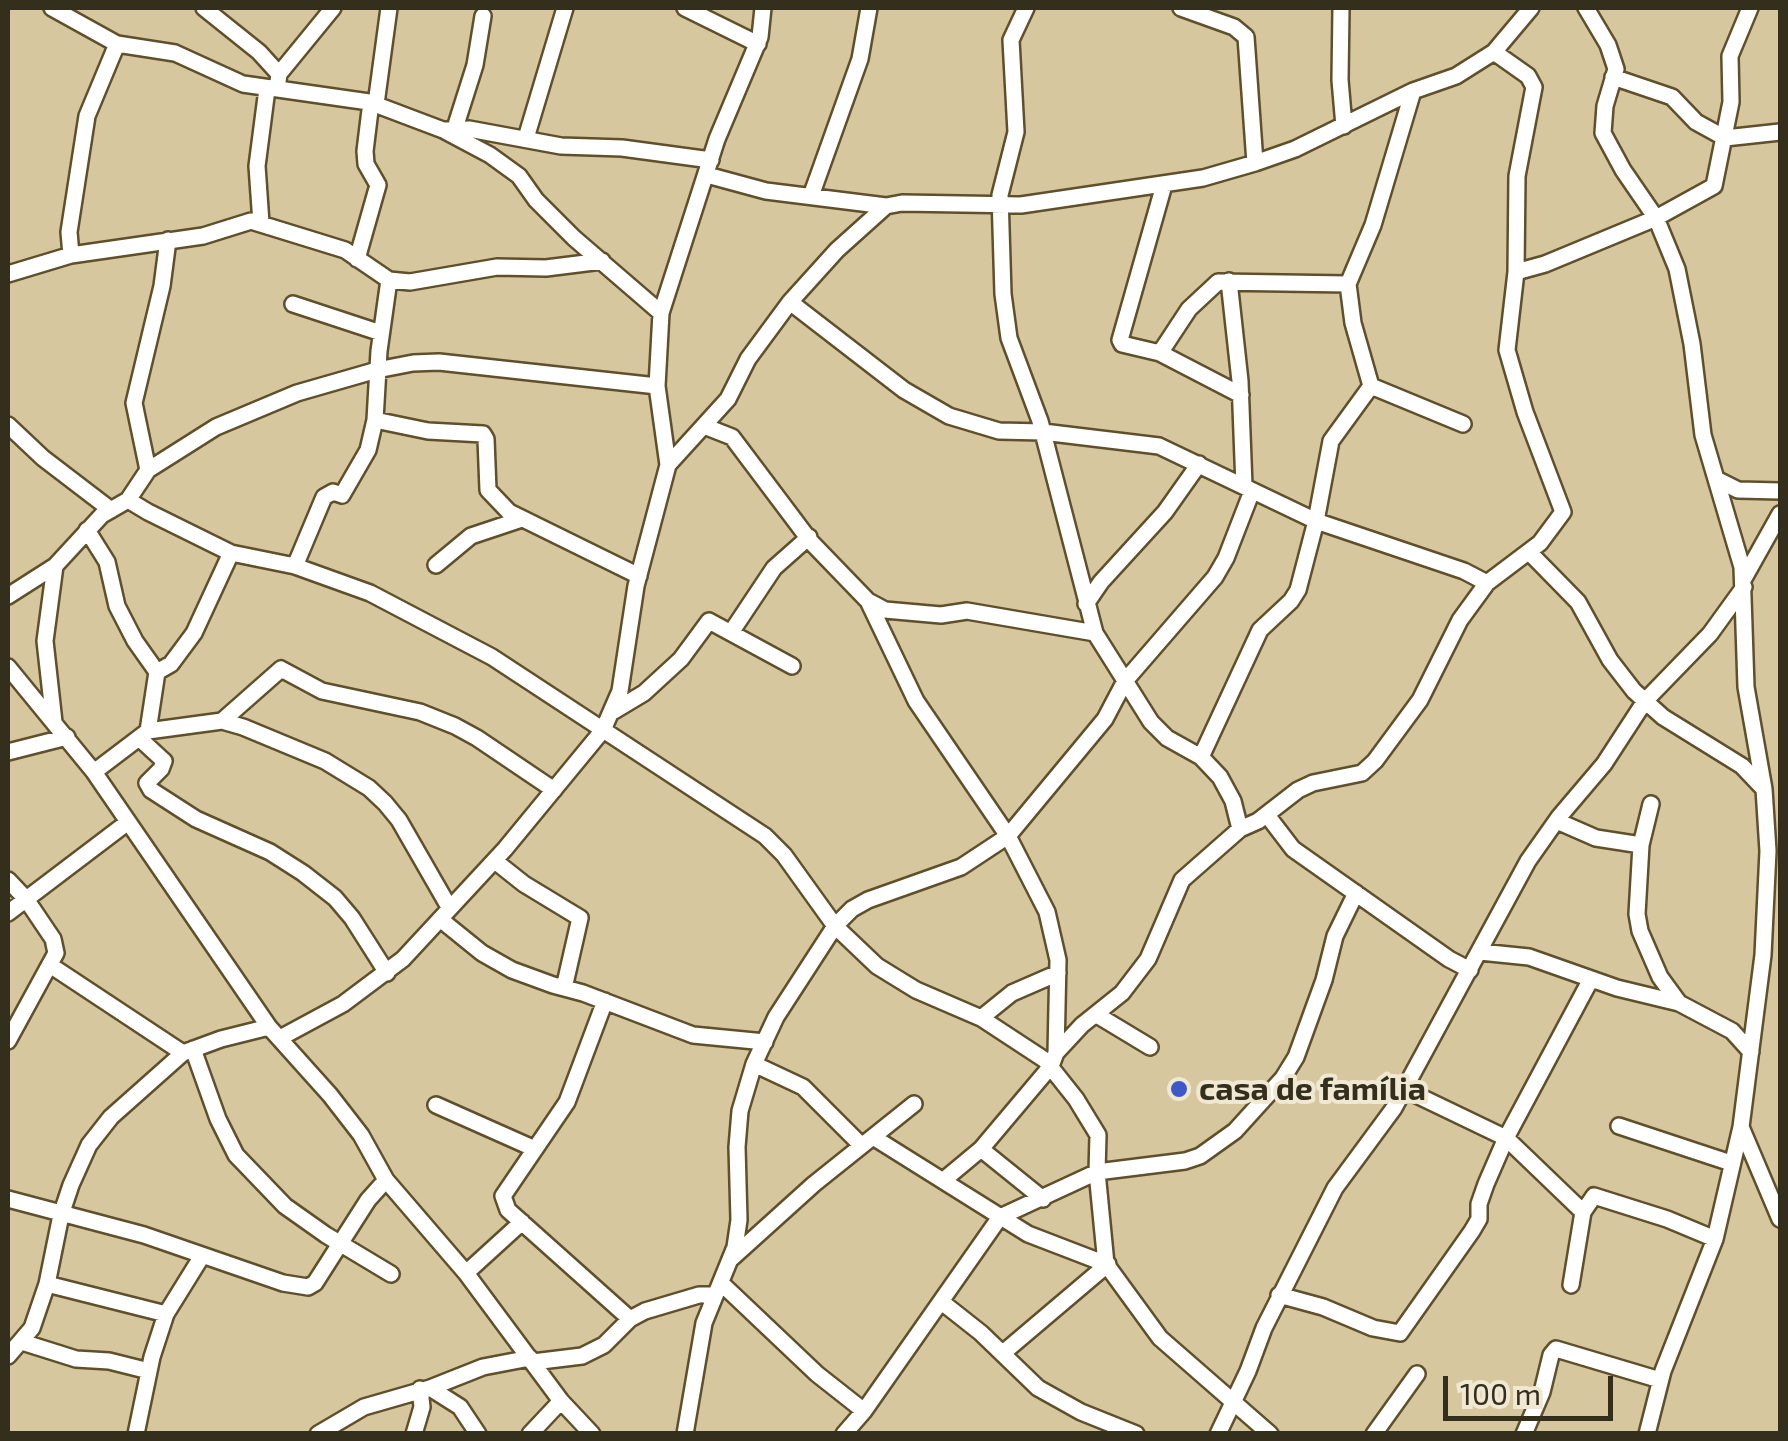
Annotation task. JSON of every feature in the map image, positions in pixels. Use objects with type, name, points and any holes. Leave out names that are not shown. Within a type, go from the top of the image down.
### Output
[{"type":"street","points":[[52,8],[117,44],[162,49],[229,79],[374,103],[458,132],[526,138],[561,146],[622,148],[709,167],[766,190],[886,206],[1020,205],[1164,184],[1254,163],[1295,149],[1414,91],[1456,76],[1494,52],[1531,8]]},
{"type":"street","points":[[204,8],[259,52],[274,84]]},
{"type":"street","points":[[261,223],[257,166],[274,84],[333,8]]},
{"type":"street","points":[[357,259],[378,185],[366,164],[364,151],[389,8]]},
{"type":"street","points":[[526,138],[565,8]]},
{"type":"street","points":[[684,8],[758,44]]},
{"type":"street","points":[[8,1356],[32,1328],[47,1284],[61,1215],[89,1145],[111,1117],[188,1051],[275,1032],[343,1004],[388,973],[495,861],[614,712],[639,576],[668,465],[657,386],[661,313],[731,102],[758,44],[763,8]]},
{"type":"street","points":[[811,196],[860,59],[869,8]]},
{"type":"street","points":[[1026,8],[1011,40],[1016,132],[1000,205],[1003,294],[1009,338],[1042,432],[1095,633],[1151,722],[1166,738],[1201,757],[1229,791],[1240,830]]},
{"type":"street","points":[[1181,8],[1234,27],[1246,37],[1254,163]]},
{"type":"street","points":[[1341,8],[1344,126]]},
{"type":"street","points":[[1586,8],[1614,57],[1603,133],[1622,170],[1656,218],[1677,269],[1704,436],[1744,584],[1746,687],[1764,789],[1768,851],[1766,911],[1742,1127],[1714,1239],[1660,1380],[1647,1434]]},
{"type":"street","points":[[1516,272],[1656,218],[1714,186],[1733,88],[1730,56],[1750,8]]},
{"type":"street","points":[[458,132],[483,16]]},
{"type":"street","points":[[71,256],[69,232],[87,116],[117,44]]},
{"type":"street","points":[[945,1179],[981,1149],[1082,1025],[1122,993],[1148,960],[1182,880],[1240,830],[1268,815],[1298,790],[1362,773],[1375,760],[1420,700],[1460,620],[1487,584],[1540,543],[1563,512],[1507,350],[1516,272],[1517,176],[1534,87],[1528,76],[1494,52]]},
{"type":"street","points":[[1613,77],[1672,97],[1696,122],[1725,138],[1780,132]]},
{"type":"street","points":[[1371,386],[1353,323],[1348,284],[1373,225],[1414,91]]},
{"type":"street","points":[[458,132],[519,176],[536,200],[661,313]]},
{"type":"street","points":[[1164,184],[1120,340],[1160,353],[1241,395]]},
{"type":"street","points":[[668,465],[728,399],[748,360],[790,302],[837,250],[886,206]]},
{"type":"street","points":[[8,274],[71,256],[203,236],[236,223],[261,223],[322,241],[389,280],[410,282],[497,267],[570,267],[602,261]]},
{"type":"street","points":[[148,470],[134,404],[162,286],[168,240]]},
{"type":"street","points":[[295,566],[324,497],[333,492],[342,495],[363,460],[375,420],[389,280]]},
{"type":"street","points":[[1160,353],[1209,287],[1229,281],[1348,284]]},
{"type":"street","points":[[685,1434],[704,1323],[732,1258],[740,1220],[740,1111],[754,1064],[776,1017],[835,926],[852,909],[961,867],[1008,836],[1104,719],[1125,681],[1215,577],[1226,558],[1248,489],[1229,281]]},
{"type":"street","points":[[790,302],[925,405],[975,426],[1159,446],[1316,521],[1464,571],[1487,584]]},
{"type":"street","points":[[293,304],[381,333]]},
{"type":"street","points":[[8,596],[55,566],[86,530],[128,500],[148,470],[216,426],[297,392],[377,370],[439,362],[657,386]]},
{"type":"street","points":[[1371,386],[1463,424]]},
{"type":"street","points":[[1201,757],[1260,630],[1292,601],[1298,590],[1316,521],[1330,441],[1371,386]]},
{"type":"street","points":[[728,399],[732,437],[808,538],[868,601],[916,701],[1008,836],[1047,912],[1058,972],[1054,1059]]},
{"type":"street","points":[[375,420],[428,431],[483,434],[488,490],[508,512],[639,576]]},
{"type":"street","points":[[8,425],[42,458],[111,510]]},
{"type":"street","points":[[704,426],[732,437]]},
{"type":"street","points":[[1086,604],[1165,512],[1199,464]]},
{"type":"street","points":[[1716,479],[1738,490],[1780,490]]},
{"type":"street","points":[[128,500],[231,553],[295,566],[370,593],[454,636],[765,836],[784,855],[835,926],[895,978],[981,1018],[1054,1059],[1098,1136],[1097,1172],[1107,1264],[1160,1338],[1270,1434]]},
{"type":"street","points":[[1218,1434],[1280,1295],[1335,1188],[1394,1108],[1514,884],[1557,820],[1604,764],[1645,701],[1710,634],[1744,584],[1780,514]]},
{"type":"street","points":[[436,565],[486,529],[522,519]]},
{"type":"street","points":[[86,530],[107,562],[117,606],[135,642],[158,672]]},
{"type":"street","points":[[732,631],[774,568],[808,538]]},
{"type":"street","points":[[1529,552],[1578,602],[1620,674],[1645,701],[1742,766],[1764,789]]},
{"type":"street","points":[[143,734],[158,672],[180,654],[200,624],[231,553]]},
{"type":"street","points":[[54,722],[45,640],[55,566]]},
{"type":"street","points":[[868,601],[885,610],[967,612],[1095,633]]},
{"type":"street","points":[[614,712],[644,692],[681,658],[706,622],[732,631],[792,666]]},
{"type":"street","points":[[8,667],[94,772],[275,1032],[350,1122],[386,1180],[466,1273],[561,1401],[592,1434]]},
{"type":"street","points":[[222,721],[281,668],[322,691],[420,712],[455,726],[554,790]]},
{"type":"street","points":[[94,772],[143,734],[222,721],[243,727],[325,761],[368,788],[399,820],[445,913],[482,954],[512,970],[693,1035],[764,1042]]},
{"type":"street","points":[[143,734],[164,761],[162,769],[146,783],[148,788],[196,819],[270,852],[303,873],[335,898],[388,973]]},
{"type":"street","points":[[8,752],[67,737]]},
{"type":"street","points":[[1651,804],[1641,845],[1637,914],[1660,977],[1679,1003]]},
{"type":"street","points":[[1268,815],[1293,849],[1470,970]]},
{"type":"street","points":[[1557,820],[1596,838],[1641,845]]},
{"type":"street","points":[[8,913],[128,822]]},
{"type":"street","points":[[495,861],[580,918],[564,988]]},
{"type":"street","points":[[8,880],[53,940],[56,953],[8,1041]]},
{"type":"street","points":[[844,1434],[943,1303],[1000,1217],[1097,1172],[1186,1161],[1212,1149],[1235,1131],[1284,1078],[1296,1056],[1324,980],[1335,936],[1356,893]]},
{"type":"street","points":[[1480,952],[1529,957],[1644,996],[1679,1003],[1732,1032],[1751,1052]]},
{"type":"street","points":[[50,965],[188,1051],[228,1145],[285,1206],[390,1274]]},
{"type":"street","points":[[981,1018],[1012,993],[1058,972]]},
{"type":"street","points":[[1644,996],[1660,977]]},
{"type":"street","points":[[1280,1295],[1324,1307],[1373,1328],[1400,1333],[1479,1219],[1479,1204],[1506,1138],[1591,979]]},
{"type":"street","points":[[605,1001],[567,1102],[502,1196],[508,1210],[630,1320]]},
{"type":"street","points":[[1098,1014],[1150,1047]]},
{"type":"street","points":[[1732,1032],[1755,1019]]},
{"type":"street","points":[[754,1064],[803,1087],[867,1140],[945,1179],[1000,1217],[1051,1244],[1107,1264]]},
{"type":"street","points":[[1404,1089],[1506,1138],[1583,1212]]},
{"type":"street","points":[[732,1258],[914,1104]]},
{"type":"street","points":[[436,1105],[535,1149]]},
{"type":"street","points":[[1619,1126],[1731,1163]]},
{"type":"street","points":[[1742,1127],[1780,1219]]},
{"type":"street","points":[[981,1149],[1043,1198]]},
{"type":"street","points":[[8,1199],[144,1235],[296,1287],[308,1287],[315,1283],[368,1200],[386,1180]]},
{"type":"street","points":[[1571,1285],[1583,1212],[1590,1199],[1598,1197],[1667,1219],[1714,1239]]},
{"type":"street","points":[[466,1273],[522,1222]]},
{"type":"street","points":[[136,1434],[166,1314],[202,1256]]},
{"type":"street","points":[[1003,1353],[1107,1264]]},
{"type":"street","points":[[47,1284],[166,1314]]},
{"type":"street","points":[[318,1434],[364,1407],[483,1367],[567,1360],[594,1352],[630,1320],[718,1289]]},
{"type":"street","points":[[718,1289],[864,1412]]},
{"type":"street","points":[[943,1303],[1038,1388],[1136,1434]]},
{"type":"street","points":[[22,1342],[76,1359],[108,1361],[149,1372]]},
{"type":"street","points":[[1524,1434],[1542,1392],[1550,1355],[1556,1349],[1660,1380]]},
{"type":"street","points":[[1374,1434],[1417,1374]]},
{"type":"street","points":[[414,1434],[425,1388]]},
{"type":"street","points":[[425,1388],[460,1408],[478,1434]]},
{"type":"street","points":[[530,1434],[561,1401]]},
{"type":"place","name":"casa de família","points":[[1179,1089]]}]
